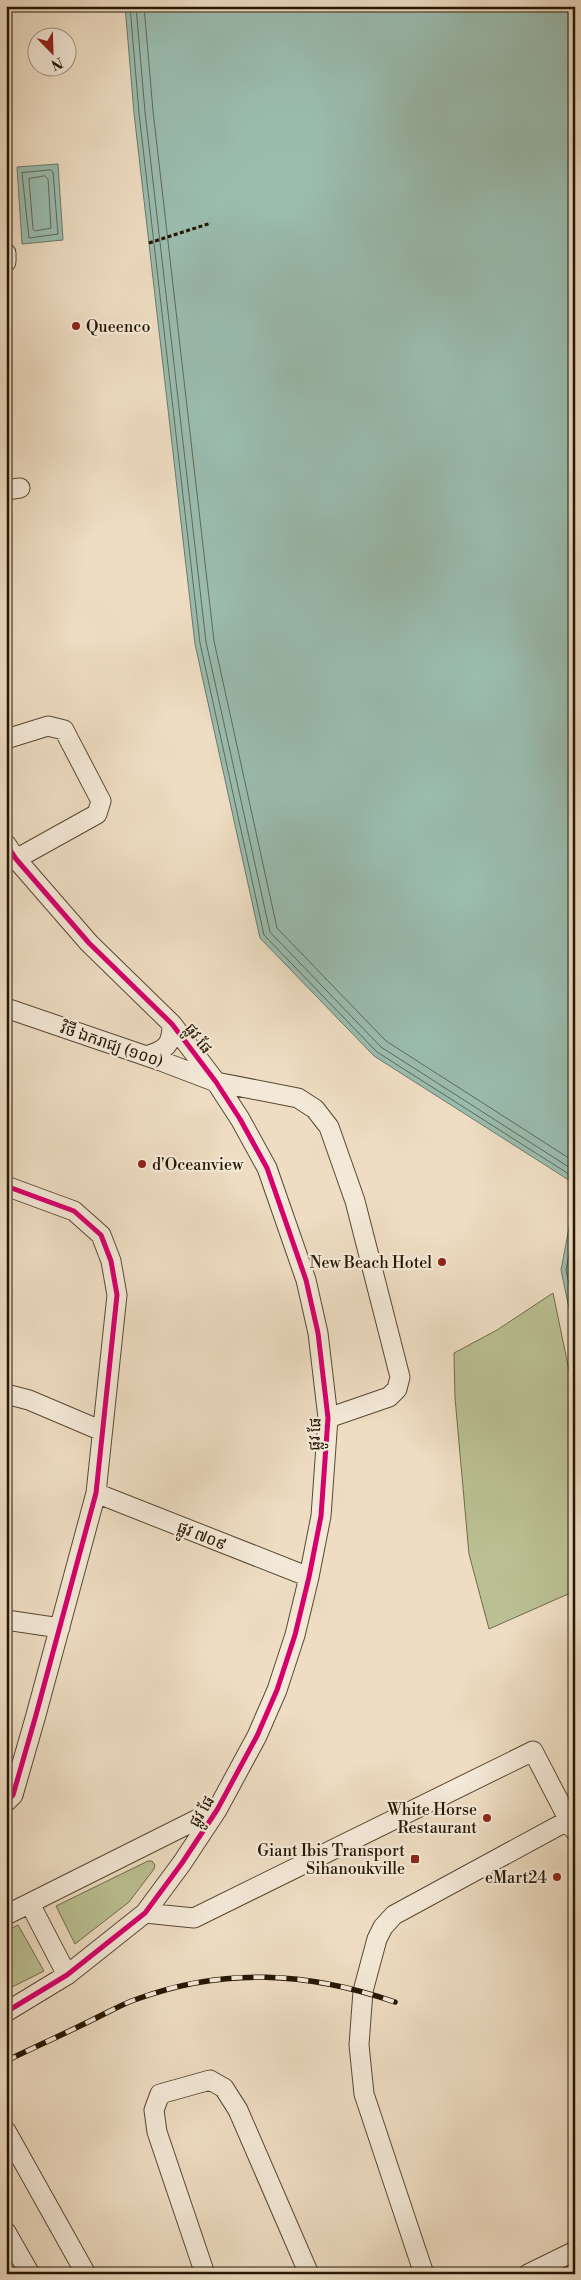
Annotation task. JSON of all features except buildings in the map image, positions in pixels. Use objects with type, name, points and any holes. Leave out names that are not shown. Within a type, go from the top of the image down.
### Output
[{"type":"street","points":[[6,253],[6,262]]},
{"type":"street","points":[[6,739],[48,726],[64,730],[101,802],[96,814],[11,852]]},
{"type":"street","name":"ផ្លូវ ផែ","points":[[6,2012],[67,1976],[145,1913],[182,1864],[217,1810],[257,1736],[277,1690],[295,1636],[321,1516],[328,1418],[319,1342],[306,1280],[267,1168],[216,1082],[172,1024],[89,943],[11,852]]},
{"type":"street","name":"វិថី ឯករាជ្យ (១០០)","points":[[6,1008],[216,1082],[298,1098],[315,1110],[329,1127],[355,1201],[400,1377],[396,1389],[389,1397],[328,1418]]},
{"type":"street","points":[[146,1056],[157,1053],[166,1047],[172,1037],[172,1024]]},
{"type":"street","points":[[6,1186],[74,1211],[101,1235],[111,1260],[117,1295],[96,1493],[13,1795],[6,1802]]},
{"type":"street","points":[[6,1394],[29,1400],[102,1431]]},
{"type":"street","name":"ផ្លូវ ៧០៩","points":[[96,1493],[309,1577]]},
{"type":"street","points":[[6,1620],[60,1628]]},
{"type":"street","points":[[145,1913],[194,1918],[533,1751],[573,1824],[394,1915],[382,1927],[362,1991],[359,2045],[364,2094],[424,2274]]},
{"type":"street","points":[[6,1915],[217,1810]]},
{"type":"street","points":[[30,1904],[67,1976]]},
{"type":"street","points":[[204,2274],[157,2132],[154,2110],[160,2094],[210,2080],[224,2088],[238,2110],[309,2274]]},
{"type":"street","points":[[6,2132],[86,2274]]},
{"type":"street","points":[[6,2232],[30,2274]]},
{"type":"street","points":[[528,2274],[575,2251]]},
{"type":"path","points":[[149,243],[210,223]]},
{"type":"green space","points":[[553,1293],[575,1399],[575,1591],[489,1629],[469,1554],[455,1398],[454,1353],[497,1330]]},
{"type":"green space","points":[[148,1861],[152,1861],[155,1865],[154,1869],[129,1902],[75,1944],[56,1906]]},
{"type":"green space","points":[[18,1925],[44,1971],[6,1990],[6,1931]]},
{"type":"water","points":[[125,6],[575,6],[575,1184],[374,1056],[260,938],[195,644],[134,113]]},
{"type":"water","points":[[58,164],[63,240],[22,244],[17,167]]},
{"type":"water","points":[[575,1196],[575,1337],[561,1270]]},
{"type":"railway","points":[[6,2061],[131,2001],[169,1989],[202,1982],[234,1978],[298,1979],[330,1984],[395,2002]]},
{"type":"cycle path","points":[[6,844],[16,859],[89,943],[172,1024],[216,1082],[240,1119],[267,1168],[306,1280],[318,1333],[328,1418],[321,1516],[295,1635],[277,1690],[257,1736],[217,1810],[182,1863],[145,1913],[67,1975],[6,2012]]},
{"type":"cycle path","points":[[6,1186],[74,1211],[101,1235],[111,1261],[117,1295],[96,1493],[13,1795],[6,1802]]},
{"type":"place","name":"Queenco","points":[[76,326]]},
{"type":"place","name":"d'Oceanview","points":[[142,1164]]},
{"type":"place","name":"New Beach Hotel","points":[[442,1262]]},
{"type":"place","name":"White Horse Restaurant","points":[[487,1818]]},
{"type":"place","name":"Giant Ibis Transport Sihanoukville","points":[[415,1859]]},
{"type":"place","name":"eMart24","points":[[557,1877]]}]
